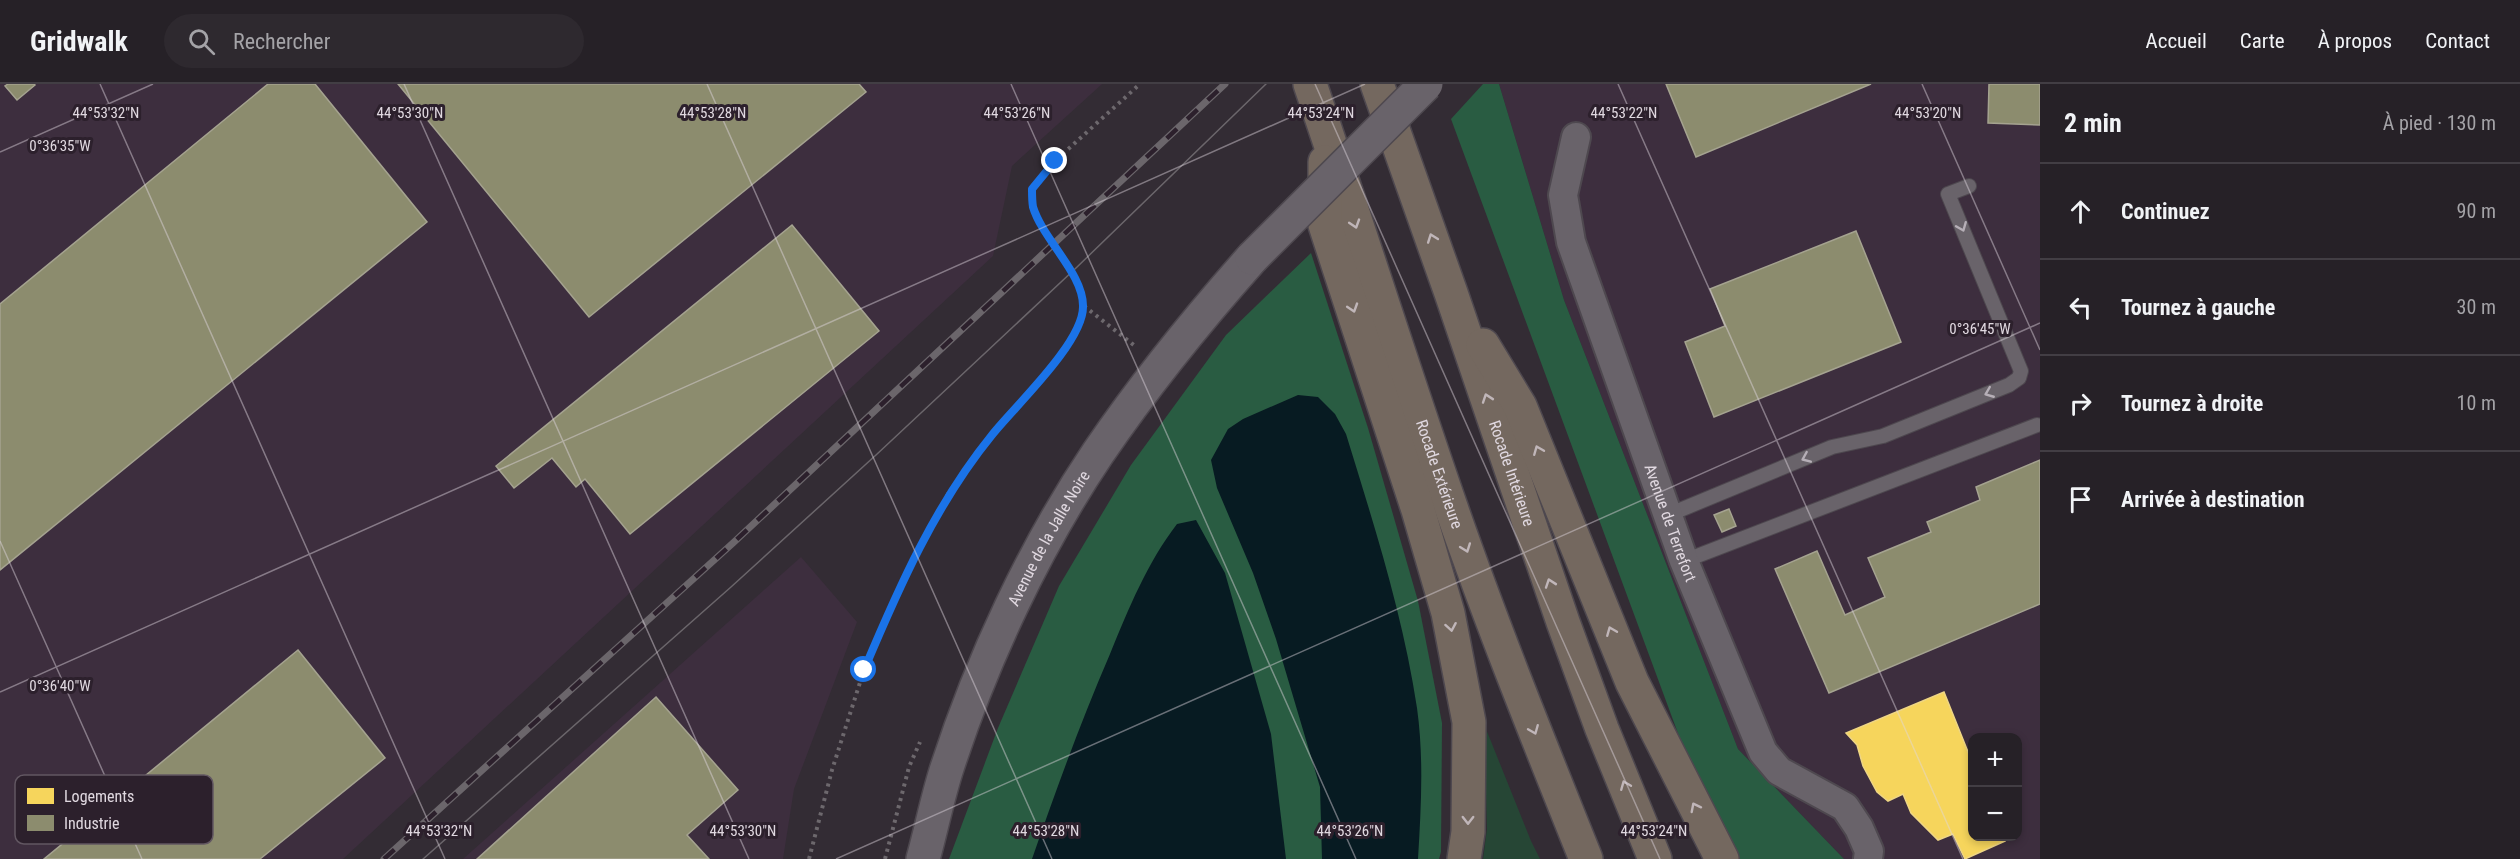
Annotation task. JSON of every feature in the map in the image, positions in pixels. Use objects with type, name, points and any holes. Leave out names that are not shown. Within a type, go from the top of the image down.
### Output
[{"type":"highway","name":"Rocade Extérieure","points":[[1310,84],[1375,287],[1452,509],[1519,692],[1586,859]]},
{"type":"highway","name":"Rocade Intérieure","points":[[1377,84],[1563,622],[1602,729],[1655,859]]},
{"type":"highway","points":[[1325,128],[1325,225],[1419,510],[1450,624],[1468,722],[1468,832],[1464,859]]},
{"type":"highway","points":[[1451,293],[1520,406],[1632,682],[1722,859]]},
{"type":"main road","name":"Avenue de la Jalle Noire","points":[[923,859],[946,772],[977,688],[1039,553],[1090,465],[1136,399],[1208,308],[1252,258],[1426,84]]},
{"type":"street","name":"Avenue de Terrefort","points":[[1576,137],[1563,195],[1571,242],[1684,561],[1763,752],[1779,771],[1845,807],[1859,828],[1869,851],[1868,859]]},
{"type":"lane","points":[[1668,515],[1832,447],[1883,436],[2009,385],[2019,378],[2020,371],[1948,194],[1969,186]]},
{"type":"lane","points":[[1684,561],[2037,425]]},
{"type":"path","points":[[809,859],[832,770],[864,670],[903,579],[948,494],[992,435],[1040,382],[1076,331],[1082,316],[1084,305],[1079,287],[1043,227],[1033,206],[1032,189],[1055,161],[1140,84]]},
{"type":"path","points":[[1084,305],[1135,346]]},
{"type":"shaded area","points":[[0,84],[1102,84],[1012,166],[993,256],[343,859],[0,859]]},
{"type":"shaded area","points":[[1499,84],[2040,84],[2040,859],[1844,859],[1738,749],[1564,300]]},
{"type":"shaded area","points":[[801,557],[857,622],[794,789],[783,859],[463,859]]},
{"type":"green space","points":[[1483,84],[1499,84],[1564,300],[1738,749],[1844,859],[1739,859],[1686,755],[1451,119]]},
{"type":"green space","points":[[1311,253],[1368,428],[1418,601],[1442,723],[1441,852],[1439,859],[949,859],[998,728],[1059,586],[1131,465],[1226,335]]},
{"type":"green space","points":[[1484,724],[1540,859],[1483,859],[1487,829]]},
{"type":"water","points":[[1298,395],[1318,397],[1335,414],[1346,434],[1396,604],[1411,673],[1421,746],[1418,859],[1322,859],[1320,787],[1276,639],[1253,573],[1217,488],[1211,460],[1228,429],[1243,419]]},
{"type":"water","points":[[1196,520],[1225,573],[1271,734],[1286,859],[1032,859],[1089,705],[1139,586],[1177,524]]},
{"type":"building: Logements","points":[[1944,692],[1968,752],[1968,841],[2005,841],[1965,859],[1953,834],[1938,840],[1911,813],[1903,794],[1888,801],[1877,792],[1863,766],[1857,745],[1846,733]]},
{"type":"building: Industrie","points":[[8,84],[35,85],[17,100],[5,86]]},
{"type":"building: Industrie","points":[[268,84],[315,84],[427,222],[0,570],[0,304]]},
{"type":"building: Industrie","points":[[398,84],[859,84],[866,92],[589,317]]},
{"type":"building: Industrie","points":[[1666,84],[1871,84],[1696,157]]},
{"type":"building: Industrie","points":[[1989,84],[2040,84],[2040,125],[1988,123]]},
{"type":"building: Industrie","points":[[792,225],[879,331],[630,534],[585,479],[576,487],[552,458],[514,488],[496,466]]},
{"type":"building: Industrie","points":[[1856,231],[1901,342],[1714,417],[1685,342],[1725,326],[1710,289]]},
{"type":"building: Industrie","points":[[2040,460],[2040,604],[1829,693],[1775,569],[1817,551],[1845,615],[1885,597],[1868,558],[1931,532],[1927,522],[1980,500],[1976,487]]},
{"type":"building: Industrie","points":[[1729,509],[1736,526],[1722,532],[1714,515]]},
{"type":"building: Industrie","points":[[298,650],[385,758],[260,859],[44,859],[62,844],[213,844],[213,775],[146,775]]},
{"type":"building: Industrie","points":[[656,697],[738,790],[687,835],[709,859],[477,859]]},
{"type":"tram line","points":[[423,859],[731,587],[876,455],[1076,268],[1266,84]]},
{"type":"railway","points":[[384,859],[733,543],[1225,84]]},
{"type":"route","points":[[864,670],[903,579],[948,494],[992,435],[1040,382],[1076,331],[1082,316],[1084,305],[1079,287],[1033,206],[1032,189],[1055,161]]}]
